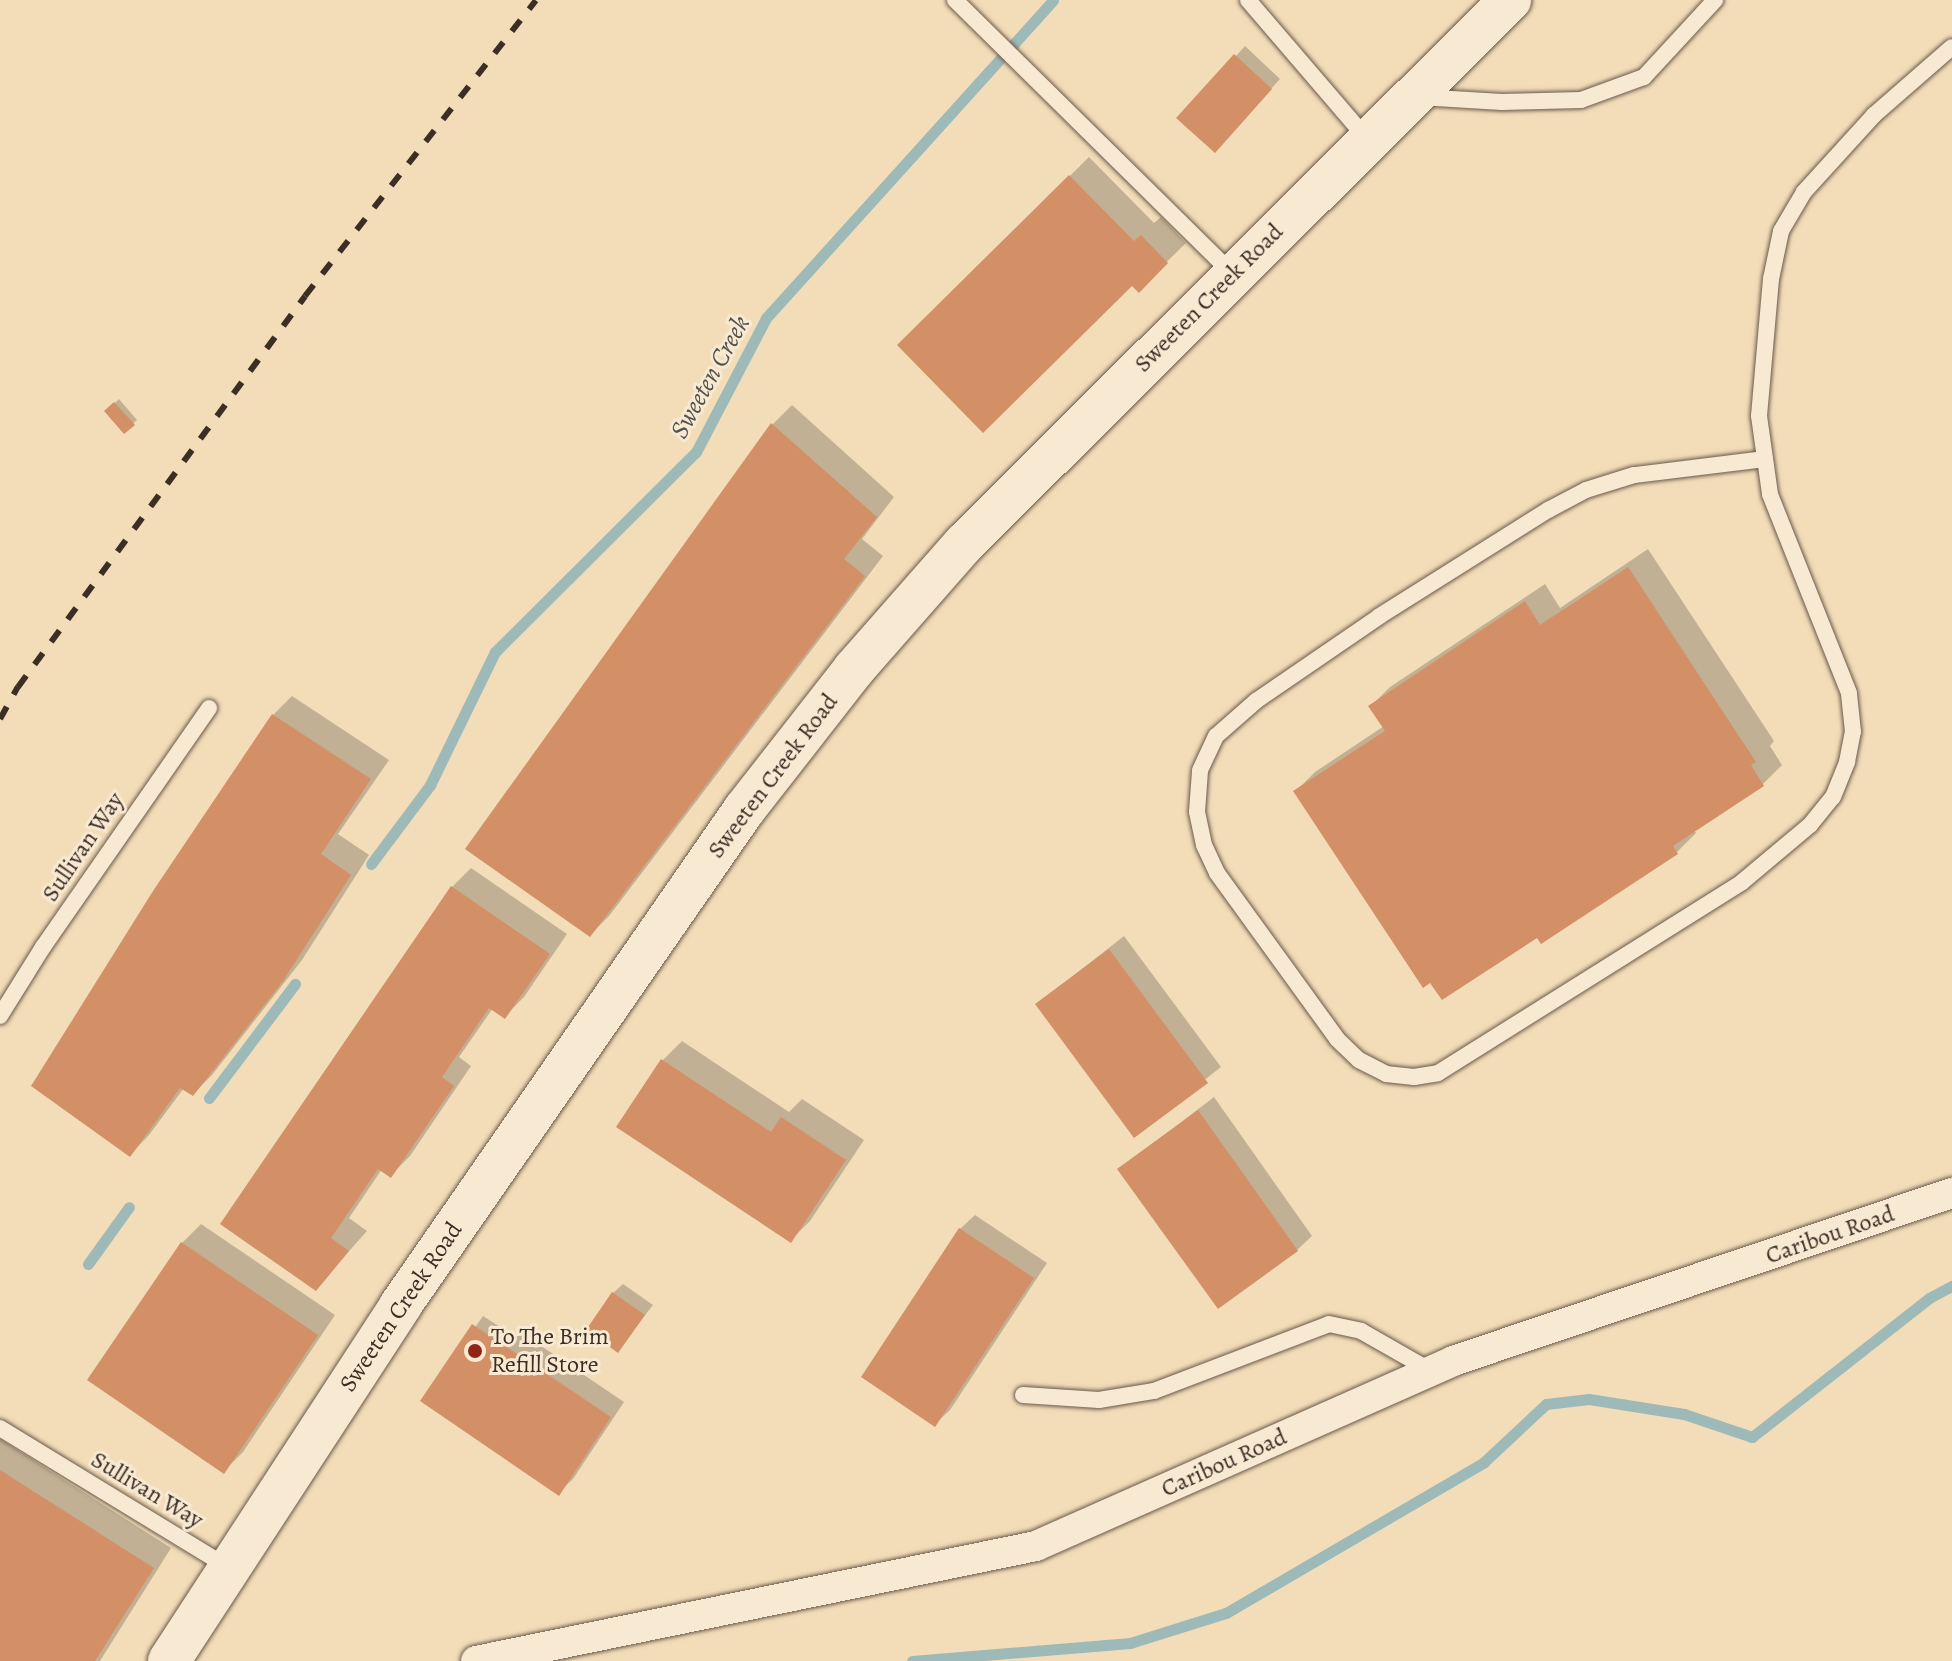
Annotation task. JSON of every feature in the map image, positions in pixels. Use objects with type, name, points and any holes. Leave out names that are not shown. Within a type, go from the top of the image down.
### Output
[{"type":"main road","name":"Sweeten Creek Road","points":[[169,1661],[400,1306],[744,810],[844,681],[964,544],[1510,0]]},
{"type":"street","name":"Caribou Road","points":[[476,1661],[1036,1546],[1431,1371],[1952,1193]]},
{"type":"lane","points":[[955,0],[1031,71],[1074,120],[1233,274]]},
{"type":"lane","points":[[1248,0],[1368,140]]},
{"type":"lane","points":[[1413,96],[1502,102],[1581,100],[1644,77],[1715,0]]},
{"type":"lane","points":[[1765,459],[1634,475],[1586,490],[1548,510],[1380,616],[1256,701],[1216,736],[1200,771],[1197,812],[1204,845],[1217,873],[1337,1039],[1359,1060],[1386,1074],[1414,1077],[1438,1073],[1554,1003],[1742,882],[1810,825],[1833,797],[1847,762],[1853,732],[1849,693],[1770,494],[1759,416],[1771,279],[1781,231],[1804,192],[1874,115],[1952,47]]},
{"type":"lane","name":"Sullivan Way","points":[[0,1016],[51,935],[209,708]]},
{"type":"lane","points":[[1023,1395],[1099,1400],[1154,1391],[1329,1324],[1361,1331],[1431,1371]]},
{"type":"lane","name":"Sullivan Way","points":[[0,1428],[228,1567]]},
{"type":"building","points":[[1234,54],[1272,89],[1215,153],[1176,118]]},
{"type":"building","points":[[1069,175],[1134,241],[1141,235],[1168,263],[1139,293],[1132,286],[983,433],[897,345]]},
{"type":"building","points":[[114,402],[135,425],[124,434],[104,411]]},
{"type":"building","points":[[771,423],[877,517],[844,559],[865,576],[590,937],[465,849]]},
{"type":"building","points":[[1628,567],[1756,762],[1751,765],[1764,786],[1673,846],[1678,854],[1541,944],[1537,938],[1442,1000],[1430,983],[1423,988],[1293,791],[1385,731],[1368,706],[1525,601],[1540,625]]},
{"type":"building","points":[[272,714],[371,779],[321,854],[351,875],[283,981],[193,1096],[180,1088],[130,1157],[31,1086],[153,891]]},
{"type":"building","points":[[451,886],[550,954],[505,1019],[489,1008],[442,1077],[454,1086],[391,1178],[378,1169],[331,1238],[349,1251],[316,1291],[220,1224]]},
{"type":"building","points":[[1109,949],[1208,1083],[1134,1138],[1035,1004]]},
{"type":"building","points":[[661,1059],[771,1132],[781,1117],[846,1160],[791,1243],[616,1127]]},
{"type":"building","points":[[1198,1110],[1298,1251],[1218,1309],[1117,1169]]},
{"type":"building","points":[[959,1228],[1034,1278],[935,1427],[861,1377]]},
{"type":"building","points":[[181,1242],[318,1335],[224,1474],[87,1380]]},
{"type":"building","points":[[612,1292],[645,1315],[618,1353],[586,1330]]},
{"type":"building","points":[[472,1324],[611,1417],[559,1496],[420,1401]]},
{"type":"building","points":[[0,1470],[154,1568],[95,1661],[0,1661]]},
{"type":"waterway","name":"Sweeten Creek","points":[[371,864],[430,785],[495,652],[696,452],[766,318],[1053,0]]},
{"type":"waterway","name":"Sweeten Creek","points":[[209,1098],[295,984]]},
{"type":"waterway","name":"Sweeten Creek","points":[[88,1264],[129,1207]]},
{"type":"waterway","points":[[912,1661],[1130,1643],[1226,1613],[1484,1462],[1546,1404],[1589,1399],[1684,1414],[1752,1437],[1929,1298],[1952,1286]]},
{"type":"railway","points":[[0,719],[18,687],[305,296],[536,0]]},
{"type":"place","name":"To The Brim Refill Store","points":[[475,1351]]}]
